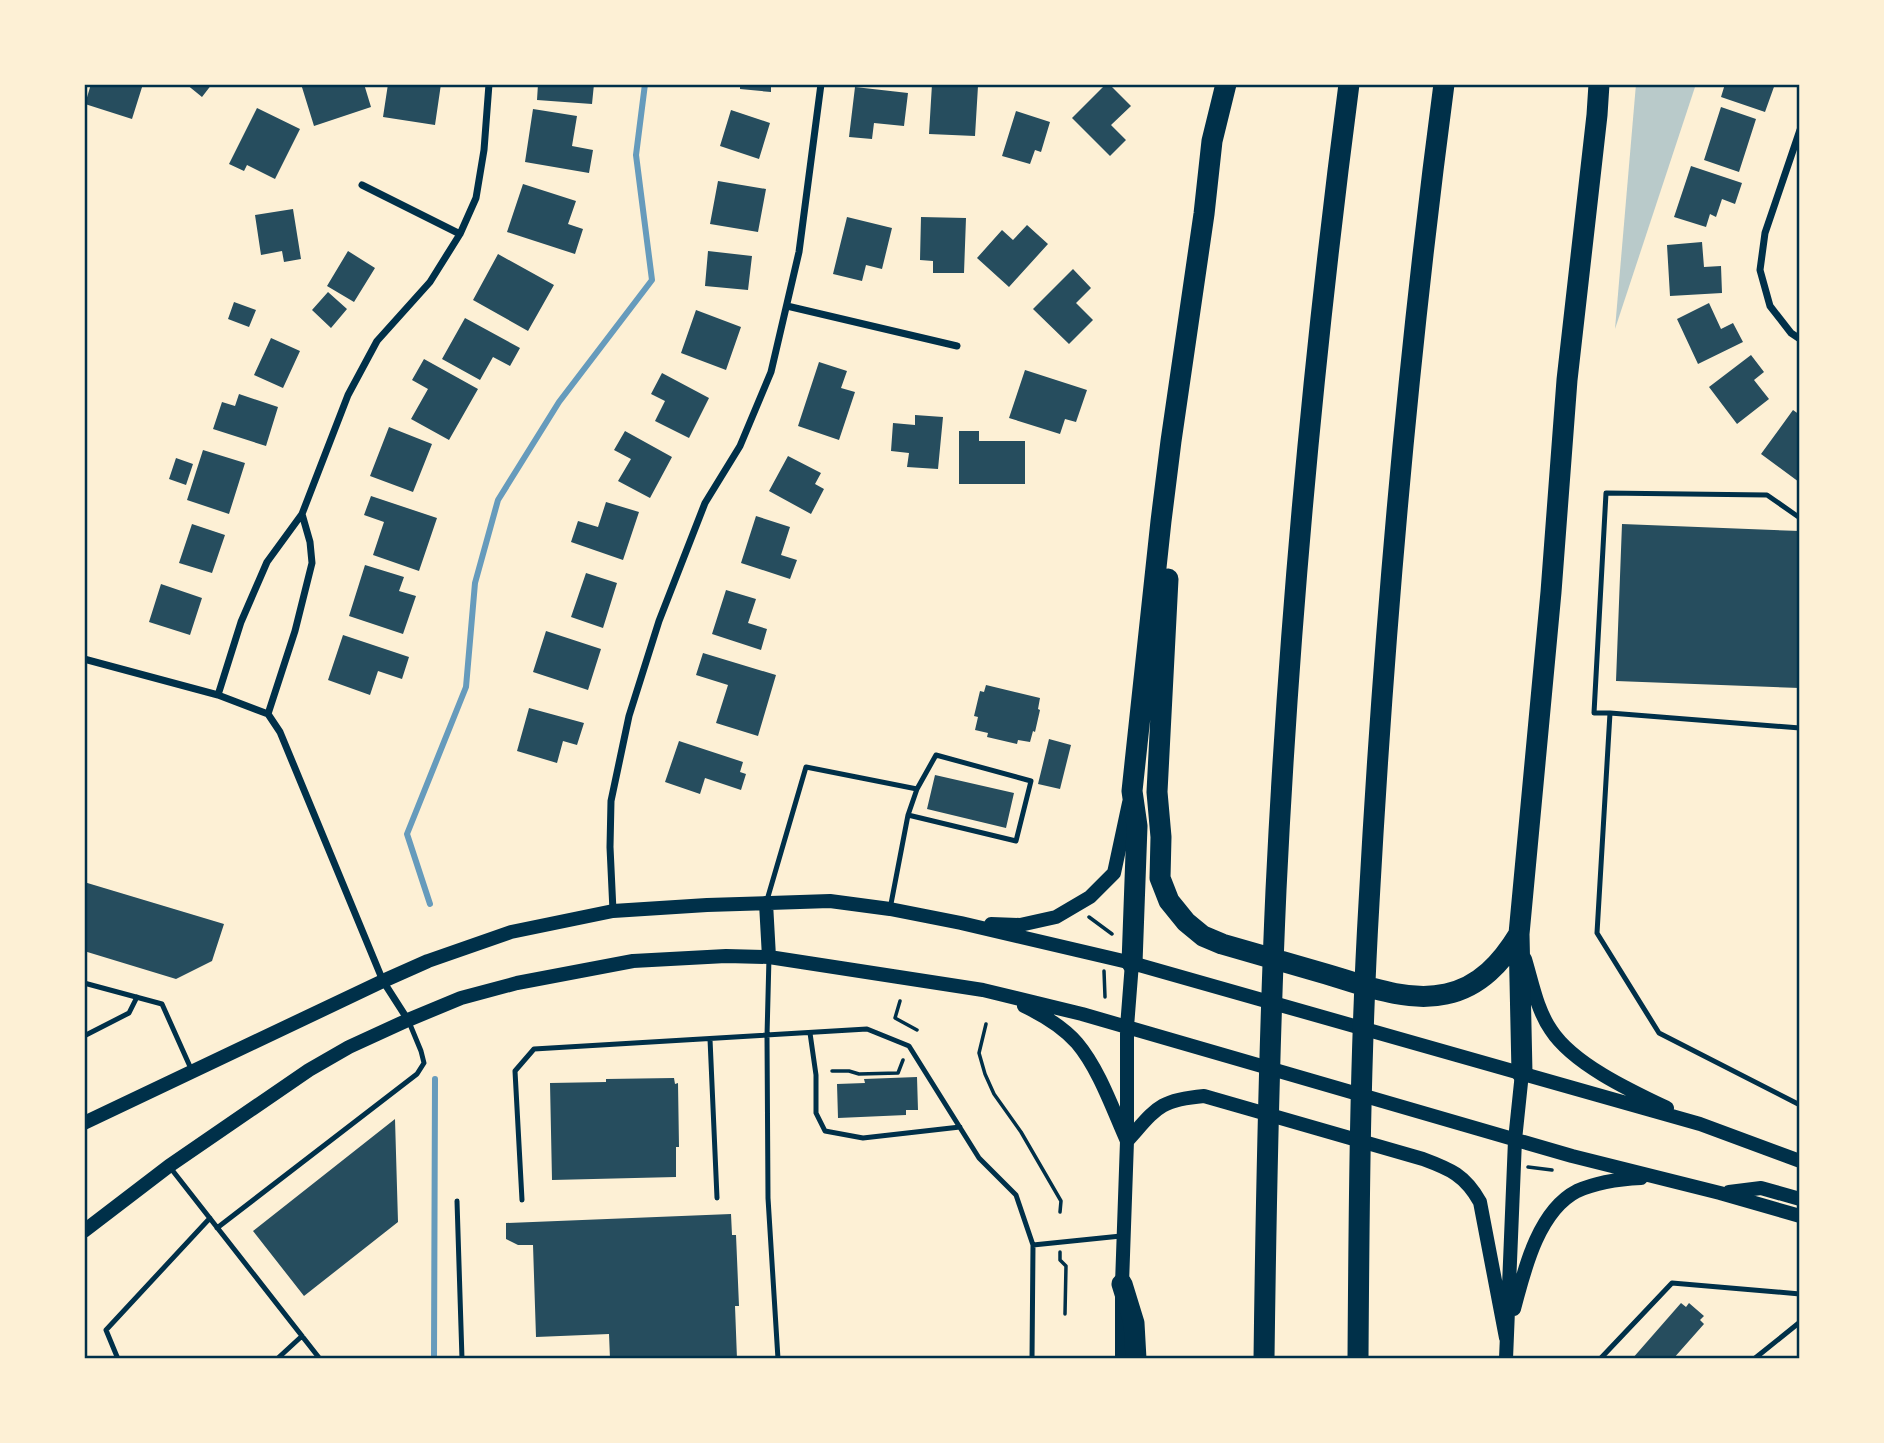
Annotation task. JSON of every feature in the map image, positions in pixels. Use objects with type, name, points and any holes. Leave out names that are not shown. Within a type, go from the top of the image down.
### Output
[{"type":"highway","points":[[1132,963],[1137,826],[1132,791],[1161,521],[1212,142],[1226,84]]},
{"type":"highway","points":[[1264,1359],[1276,891],[1286,716],[1304,487],[1333,204],[1349,84]]},
{"type":"highway","points":[[1357,1359],[1359,1189],[1368,906],[1386,642],[1419,285],[1444,84]]},
{"type":"highway","points":[[1522,1073],[1518,934],[1551,592],[1567,380],[1599,84]]},
{"type":"highway","points":[[1161,521],[1169,564],[1157,792],[1161,837],[1160,878],[1169,901],[1186,922],[1203,936],[1222,944],[1392,993],[1423,996],[1446,994],[1468,986],[1489,973],[1506,955],[1518,934]]},
{"type":"highway","points":[[1122,1284],[1134,1323],[1136,1359]]},
{"type":"main road","points":[[961,923],[1020,925],[1056,918],[1090,897],[1114,873],[1132,791]]},
{"type":"main road","points":[[84,1123],[383,981],[428,961],[511,932],[613,911],[831,901],[961,923],[1132,963],[1700,1124],[1800,1161]]},
{"type":"main road","points":[[766,903],[769,957]]},
{"type":"main road","points":[[1518,934],[1537,1000],[1550,1030],[1577,1058],[1635,1092],[1700,1124]]},
{"type":"main road","points":[[84,1231],[169,1166],[309,1070],[349,1047],[408,1020],[461,998],[517,983],[634,961],[689,956],[769,957],[983,990],[1082,1014],[1515,1140],[1800,1216]]},
{"type":"main road","points":[[1122,1359],[1127,1027],[1132,963]]},
{"type":"main road","points":[[983,990],[1046,1017],[1077,1043],[1100,1080],[1127,1141]]},
{"type":"main road","points":[[1506,1359],[1515,1140],[1522,1073]]},
{"type":"main road","points":[[1127,1141],[1153,1111],[1166,1103],[1181,1098],[1204,1096],[1443,1167],[1463,1179],[1480,1202],[1506,1338]]},
{"type":"main road","points":[[1506,1338],[1528,1257],[1554,1210],[1575,1192],[1599,1183],[1643,1178],[1677,1183]]},
{"type":"main road","points":[[1720,1194],[1761,1188],[1800,1199]]},
{"type":"street","points":[[218,695],[241,622],[267,562],[302,514],[348,395],[377,341],[430,282],[460,234],[476,198],[484,150],[489,84]]},
{"type":"street","points":[[613,911],[611,801],[629,716],[659,621],[705,503],[740,446],[771,372],[799,252],[821,84]]},
{"type":"street","points":[[1800,130],[1765,233],[1760,270],[1770,306],[1791,333],[1800,339]]},
{"type":"street","points":[[362,185],[460,234]]},
{"type":"street","points":[[787,306],[957,346]]},
{"type":"street","points":[[268,714],[295,631],[312,563],[312,550],[302,514]]},
{"type":"street","points":[[84,659],[218,695],[268,714],[280,732],[383,981],[408,1020]]},
{"type":"lane","points":[[1800,518],[1767,495],[1606,493],[1594,713],[1800,728]]},
{"type":"lane","points":[[1610,713],[1598,933],[1659,1033],[1800,1105]]},
{"type":"lane","points":[[890,909],[908,815],[917,789],[936,755],[1031,781],[1016,841],[908,815]]},
{"type":"lane","points":[[766,903],[806,767],[917,789]]},
{"type":"lane","points":[[769,957],[768,1198],[778,1359]]},
{"type":"lane","points":[[84,983],[162,1004],[192,1071]]},
{"type":"lane","points":[[84,1036],[129,1013],[136,997]]},
{"type":"lane","points":[[217,1228],[417,1074],[424,1063],[408,1020]]},
{"type":"lane","points":[[522,1200],[515,1071],[534,1049],[867,1029],[909,1046],[979,1158],[1016,1195],[1033,1245],[1032,1359]]},
{"type":"lane","points":[[810,1033],[816,1075],[816,1113],[825,1131],[863,1138],[960,1127]]},
{"type":"lane","points":[[709,1039],[717,1198]]},
{"type":"lane","points":[[169,1166],[320,1359]]},
{"type":"lane","points":[[457,1201],[462,1359]]},
{"type":"lane","points":[[118,1359],[106,1330],[210,1218]]},
{"type":"lane","points":[[1033,1245],[1123,1236]]},
{"type":"lane","points":[[1600,1359],[1672,1283],[1800,1294]]},
{"type":"lane","points":[[1754,1359],[1800,1322]]},
{"type":"lane","points":[[277,1359],[302,1336]]},
{"type":"path","points":[[1086,913],[1095,923],[1112,934]]},
{"type":"path","points":[[1104,969],[1105,997]]},
{"type":"path","points":[[900,1001],[895,1018],[917,1030]]},
{"type":"path","points":[[986,1024],[979,1053],[985,1074],[994,1094],[1021,1132],[1061,1201],[1060,1212]]},
{"type":"path","points":[[832,1071],[849,1070],[859,1074],[883,1076],[898,1073],[905,1055]]},
{"type":"path","points":[[1523,1167],[1554,1170]]},
{"type":"path","points":[[1060,1247],[1060,1259],[1066,1266],[1065,1314]]},
{"type":"shaded area","points":[[1636,84],[1696,84],[1615,329]]},
{"type":"building","points":[[91,84],[143,84],[132,119],[85,104]]},
{"type":"building","points":[[186,84],[212,84],[202,97]]},
{"type":"building","points":[[301,84],[364,84],[371,107],[314,126]]},
{"type":"building","points":[[388,84],[441,84],[435,125],[383,117]]},
{"type":"building","points":[[538,84],[594,84],[592,104],[537,100]]},
{"type":"building","points":[[740,84],[771,84],[771,92],[740,89]]},
{"type":"building","points":[[932,84],[978,86],[975,136],[929,134]]},
{"type":"building","points":[[1106,84],[1131,106],[1111,125],[1126,140],[1110,156],[1072,118]]},
{"type":"building","points":[[1725,84],[1775,84],[1765,112],[1721,97]]},
{"type":"building","points":[[855,87],[908,93],[904,126],[874,123],[872,139],[849,137]]},
{"type":"building","points":[[1721,107],[1756,119],[1739,172],[1704,160]]},
{"type":"building","points":[[257,108],[300,129],[275,179],[247,165],[244,171],[229,164]]},
{"type":"building","points":[[533,109],[577,116],[572,146],[593,150],[589,173],[525,162]]},
{"type":"building","points":[[731,110],[770,123],[759,159],[720,146]]},
{"type":"building","points":[[1016,111],[1050,122],[1041,152],[1035,150],[1030,164],[1002,156]]},
{"type":"building","points":[[1691,166],[1742,183],[1735,204],[1722,199],[1716,217],[1710,214],[1706,227],[1674,217]]},
{"type":"building","points":[[718,181],[766,189],[758,232],[710,224]]},
{"type":"building","points":[[523,184],[576,201],[568,224],[583,229],[575,254],[507,232]]},
{"type":"building","points":[[293,209],[301,259],[284,262],[282,251],[261,255],[255,215]]},
{"type":"building","points":[[847,217],[892,228],[882,269],[866,265],[862,281],[833,274]]},
{"type":"building","points":[[921,217],[966,218],[964,273],[933,273],[933,261],[920,260]]},
{"type":"building","points":[[1027,225],[1048,244],[1009,287],[977,258],[1002,230],[1013,240]]},
{"type":"building","points":[[1702,242],[1704,267],[1721,266],[1722,293],[1670,296],[1667,245]]},
{"type":"building","points":[[348,251],[375,268],[354,302],[327,286]]},
{"type":"building","points":[[708,251],[752,256],[748,290],[705,286]]},
{"type":"building","points":[[498,254],[554,285],[528,331],[473,300]]},
{"type":"building","points":[[1073,269],[1091,288],[1076,303],[1093,320],[1069,344],[1033,309]]},
{"type":"building","points":[[328,292],[347,309],[331,328],[312,310]]},
{"type":"building","points":[[234,302],[256,310],[249,327],[228,319]]},
{"type":"building","points":[[1709,303],[1721,329],[1733,323],[1743,342],[1698,364],[1677,319]]},
{"type":"building","points":[[696,310],[741,327],[726,370],[681,353]]},
{"type":"building","points":[[465,318],[520,348],[510,366],[493,357],[480,380],[442,359]]},
{"type":"building","points":[[271,338],[300,351],[283,388],[254,375]]},
{"type":"building","points":[[1751,355],[1764,372],[1754,380],[1769,399],[1737,424],[1709,387]]},
{"type":"building","points":[[424,359],[478,389],[449,440],[411,419],[428,389],[412,380]]},
{"type":"building","points":[[819,362],[847,371],[841,388],[855,392],[839,440],[798,426]]},
{"type":"building","points":[[1025,370],[1087,390],[1076,422],[1065,419],[1060,434],[1009,418]]},
{"type":"building","points":[[662,373],[709,398],[689,438],[655,421],[665,401],[651,394]]},
{"type":"building","points":[[239,394],[278,407],[266,446],[213,429],[222,402],[235,406]]},
{"type":"building","points":[[1793,410],[1800,415],[1799,482],[1761,454]]},
{"type":"building","points":[[915,415],[943,417],[938,469],[907,467],[909,453],[891,451],[893,423],[915,425]]},
{"type":"building","points":[[389,427],[432,444],[413,492],[370,476]]},
{"type":"building","points":[[625,431],[672,457],[650,498],[618,481],[631,459],[614,450]]},
{"type":"building","points":[[959,431],[979,431],[979,441],[1025,441],[1025,484],[959,484]]},
{"type":"building","points":[[203,450],[245,463],[229,514],[187,500]]},
{"type":"building","points":[[788,456],[821,473],[815,484],[824,489],[811,514],[769,491]]},
{"type":"building","points":[[176,458],[193,464],[186,485],[169,479]]},
{"type":"building","points":[[371,496],[437,518],[419,571],[373,555],[384,522],[364,515]]},
{"type":"building","points":[[606,502],[639,512],[623,560],[571,542],[578,521],[598,527]]},
{"type":"building","points":[[756,516],[790,527],[781,555],[797,560],[790,579],[741,563]]},
{"type":"building","points":[[192,524],[225,535],[212,573],[179,563]]},
{"type":"building","points":[[1622,524],[1800,531],[1800,688],[1616,681]]},
{"type":"building","points":[[365,565],[404,577],[399,591],[416,596],[403,634],[349,616]]},
{"type":"building","points":[[586,573],[617,583],[603,628],[571,617]]},
{"type":"building","points":[[161,584],[202,598],[190,635],[149,622]]},
{"type":"building","points":[[726,590],[756,599],[748,623],[767,629],[761,650],[712,634]]},
{"type":"building","points":[[546,631],[601,649],[588,690],[533,672]]},
{"type":"building","points":[[343,635],[409,657],[402,679],[378,671],[370,695],[328,680]]},
{"type":"building","points":[[703,653],[776,675],[758,736],[716,723],[728,685],[696,675]]},
{"type":"building","points":[[986,685],[1040,698],[1035,732],[1033,731],[1030,742],[1018,740],[1017,744],[987,737],[988,733],[975,730],[978,717],[974,716],[980,691],[984,692]]},
{"type":"building","points":[[529,708],[584,723],[577,745],[563,741],[557,763],[517,751]]},
{"type":"building","points":[[1049,739],[1071,745],[1060,789],[1038,784]]},
{"type":"building","points":[[679,741],[743,762],[740,772],[746,774],[741,790],[705,778],[700,794],[665,782]]},
{"type":"building","points":[[935,775],[1014,793],[1006,828],[927,809]]},
{"type":"building","points":[[84,882],[224,924],[212,961],[176,979],[84,951]]},
{"type":"building","points":[[917,1077],[918,1110],[906,1110],[906,1115],[838,1118],[837,1084],[865,1083],[864,1079]]},
{"type":"building","points":[[674,1078],[675,1084],[678,1083],[679,1147],[676,1147],[676,1177],[552,1180],[550,1083]]},
{"type":"building","points":[[395,1119],[398,1222],[304,1296],[253,1231]]},
{"type":"building","points":[[731,1214],[732,1235],[736,1235],[739,1306],[735,1306],[737,1359],[610,1359],[609,1334],[536,1337],[533,1245],[518,1245],[506,1239],[506,1223]]},
{"type":"building","points":[[1681,1303],[1686,1307],[1689,1303],[1704,1316],[1700,1320],[1704,1324],[1673,1359],[1632,1359]]},
{"type":"waterway","points":[[430,904],[407,834],[466,687],[475,583],[498,500],[559,402],[652,280],[636,155],[645,84]]},
{"type":"waterway","points":[[434,1359],[435,1079]]}]
